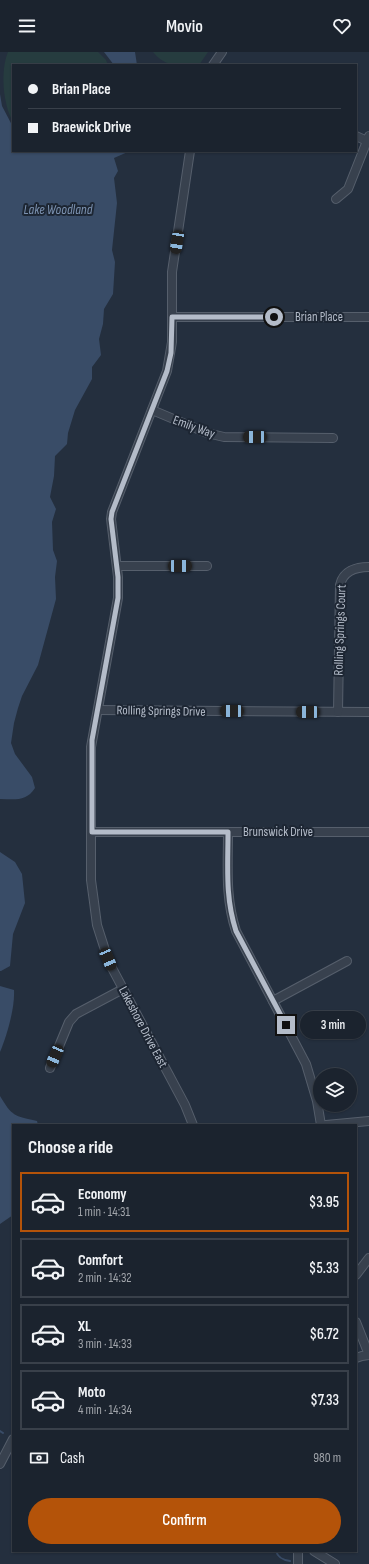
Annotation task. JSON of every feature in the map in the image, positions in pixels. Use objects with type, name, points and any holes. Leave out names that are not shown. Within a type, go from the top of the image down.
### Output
[{"type":"street","points":[[214,64],[222,52]]},
{"type":"street","points":[[336,199],[348,189],[368,138],[357,136]]},
{"type":"street","name":"Lakeshore Drive East","points":[[190,152],[172,272],[170,362],[112,512],[111,519],[117,566],[118,598],[91,748],[91,880],[97,925],[104,950],[123,989],[185,1105],[193,1124]]},
{"type":"street","name":"Brian Place","points":[[172,317],[369,317]]},
{"type":"street","name":"Emily Way","points":[[152,410],[207,433],[224,437],[333,438]]},
{"type":"street","points":[[117,566],[207,566]]},
{"type":"street","name":"Rolling Springs Court","points":[[338,712],[340,585],[342,578],[349,572],[360,567],[369,567]]},
{"type":"street","name":"Rolling Springs Drive","points":[[98,710],[369,712]]},
{"type":"street","name":"Brunswick Drive","points":[[92,832],[369,832]]},
{"type":"street","points":[[228,832],[228,894],[231,915],[236,931],[306,1064],[317,1101],[321,1124]]},
{"type":"street","points":[[273,1001],[347,961]]},
{"type":"street","points":[[50,1068],[69,1022],[76,1014],[123,989]]},
{"type":"street","points":[[337,1124],[369,1121]]},
{"type":"street","points":[[357,1274],[369,1258]]},
{"type":"street","points":[[357,1325],[369,1355],[357,1358]]},
{"type":"street","points":[[0,1464],[3,1450],[12,1439]]},
{"type":"street","points":[[298,1552],[298,1564]]},
{"type":"street","points":[[316,1552],[335,1564]]},
{"type":"green space","points":[[8,52],[98,52],[106,60],[108,64],[12,64],[12,120],[5,97],[3,78]]},
{"type":"green space","points":[[153,52],[208,52],[200,64],[169,64]]},
{"type":"water","points":[[104,52],[135,52],[137,64],[113,64]]},
{"type":"water","name":"Lake Woodland","points":[[0,94],[2,106],[12,125],[12,152],[128,152],[114,158],[118,171],[114,178],[117,203],[112,250],[115,262],[113,294],[104,309],[103,324],[99,339],[101,355],[92,367],[92,379],[75,410],[68,433],[67,444],[55,456],[54,476],[50,497],[56,509],[52,522],[53,550],[57,561],[55,577],[56,599],[38,665],[22,696],[18,708],[11,743],[15,754],[32,777],[35,788],[28,796],[24,798],[0,799]]},
{"type":"water","points":[[0,852],[15,862],[22,874],[25,903],[13,934],[10,966],[1,971],[0,971]]},
{"type":"water","points":[[0,986],[14,990],[14,997],[10,1021],[0,1052]]},
{"type":"water","points":[[0,1096],[14,1114],[23,1118],[37,1121],[38,1124],[12,1124],[12,1216],[0,1224]]},
{"type":"waterway","points":[[276,1552],[281,1558],[290,1561]]},
{"type":"route","points":[[274,317],[172,317],[170,362],[114,502],[112,512],[111,519],[118,577],[118,598],[91,748],[92,832],[228,832],[228,894],[231,915],[236,931],[286,1025]]}]
